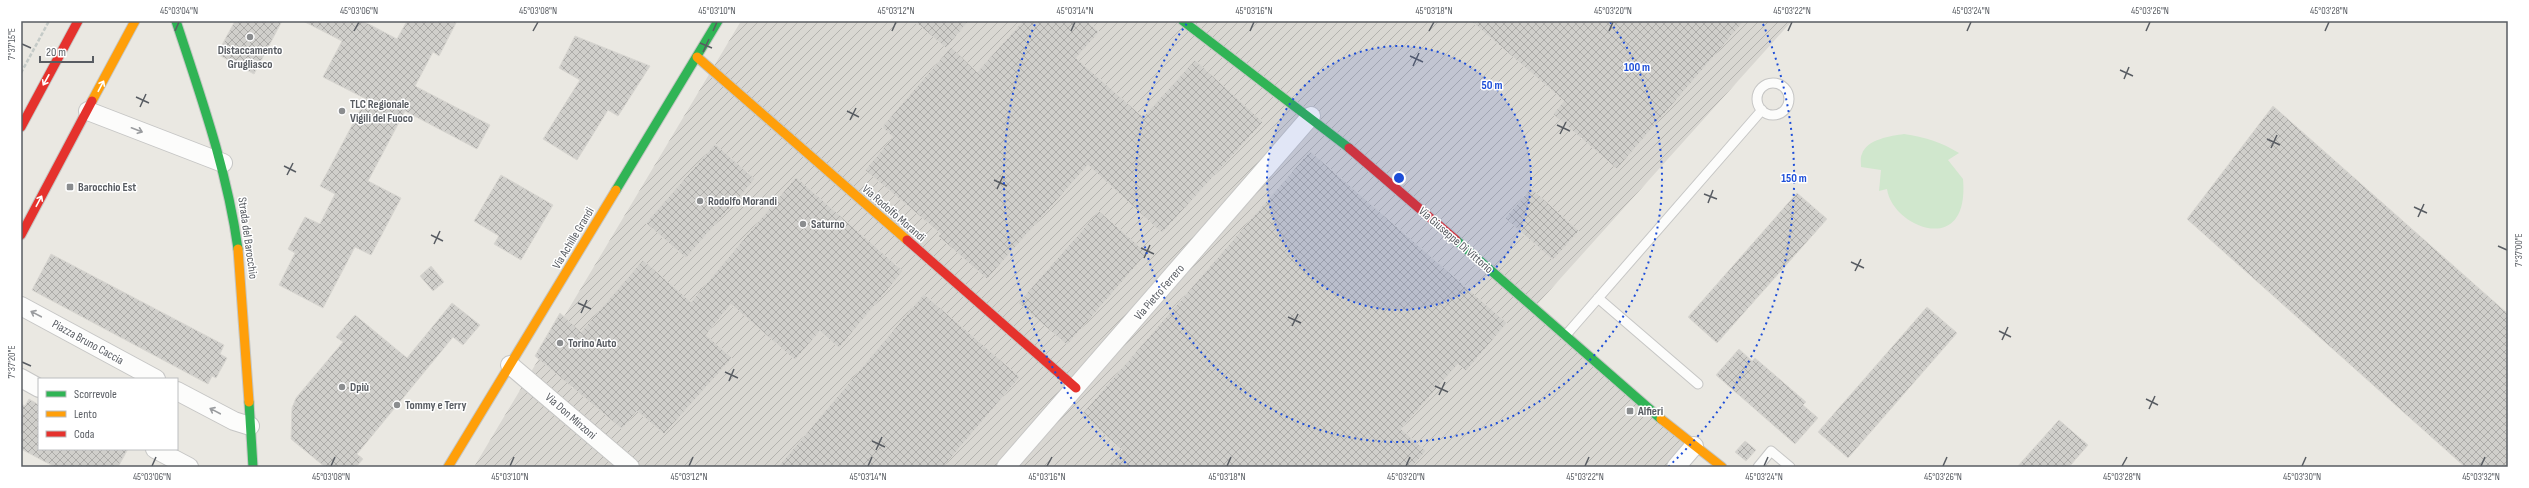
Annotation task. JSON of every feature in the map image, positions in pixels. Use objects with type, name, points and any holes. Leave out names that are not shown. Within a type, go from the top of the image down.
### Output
[{"type":"street","points":[[21,126],[78,21]]},
{"type":"street","points":[[21,235],[135,21]]},
{"type":"street","name":"Strada del Barocchio","points":[[176,21],[223,163],[235,220],[242,272],[253,467]]},
{"type":"street","name":"Via Achille Grandi","points":[[448,467],[718,21]]},
{"type":"street","name":"Via Giuseppe Di Vittorio","points":[[1183,21],[1311,116],[1694,446],[1722,467]]},
{"type":"street","name":"Via Rodolfo Morandi","points":[[697,57],[1076,388]]},
{"type":"street","points":[[88,111],[223,163]]},
{"type":"street","name":"Via Pietro Ferrero","points":[[1006,467],[1311,116]]},
{"type":"street","name":"Piazza Bruno Caccia","points":[[21,306],[154,378]]},
{"type":"street","name":"Via Don Minzoni","points":[[510,365],[630,467]]},
{"type":"street","points":[[21,378],[38,387]]},
{"type":"street","points":[[178,391],[234,421],[250,426]]},
{"type":"street","points":[[1678,466],[1694,446]]},
{"type":"street","points":[[157,450],[189,467]]},
{"type":"lane","points":[[1566,335],[1762,110]]},
{"type":"lane","points":[[1598,298],[1698,384]]},
{"type":"lane","points":[[1758,467],[1771,451],[1790,467]]},
{"type":"path","points":[[21,72],[49,21]]},
{"type":"shaded area","points":[[741,21],[1792,21],[1533,309],[1688,444],[1668,467],[474,467]]},
{"type":"green space","points":[[1904,134],[1933,140],[1959,153],[1948,160],[1963,179],[1962,204],[1955,220],[1943,227],[1930,228],[1915,224],[1902,215],[1892,203],[1887,189],[1879,191],[1881,170],[1861,167],[1861,155],[1869,145],[1880,139]]},
{"type":"building","name":"Distaccamento Grugliasco","points":[[235,21],[282,21],[254,74],[217,54]]},
{"type":"building","points":[[303,21],[363,21],[397,39],[407,21],[457,21],[439,56],[433,52],[415,86],[490,125],[477,149],[405,111],[368,181],[401,198],[371,255],[355,247],[323,308],[279,285],[295,253],[288,249],[305,217],[320,224],[335,194],[320,186],[366,99],[323,77],[342,41]]},
{"type":"building","points":[[914,21],[969,21],[946,48]]},
{"type":"building","points":[[1023,21],[1087,21],[1099,32],[1076,58],[1143,117],[1195,60],[1263,122],[1162,233],[1088,165],[987,279],[938,236],[941,234],[865,170],[893,137],[882,127],[951,47],[977,72]]},
{"type":"building","points":[[1471,21],[1744,21],[1617,169],[1553,114],[1564,101]]},
{"type":"building","points":[[575,36],[650,66],[618,116],[608,110],[577,160],[543,139],[580,80],[559,68]]},
{"type":"building","points":[[2273,106],[2508,314],[2508,467],[2465,467],[2187,219]]},
{"type":"building","name":"Rodolfo Morandi","points":[[715,144],[755,179],[686,258],[646,223]]},
{"type":"building","points":[[1310,151],[1507,323],[1466,371],[1458,364],[1401,429],[1426,451],[1412,467],[1107,467],[1122,450],[1082,414]]},
{"type":"building","points":[[501,175],[553,205],[521,260],[494,244],[499,236],[474,221]]},
{"type":"building","points":[[796,177],[903,271],[839,348],[820,331],[795,360],[731,304],[706,335],[732,358],[664,434],[637,411],[622,429],[535,356],[560,313],[581,332],[643,260],[691,302]]},
{"type":"building","points":[[1531,188],[1579,231],[1553,260],[1505,218]]},
{"type":"building","points":[[1797,193],[1827,219],[1717,343],[1688,317]]},
{"type":"building","points":[[1099,211],[1147,253],[1067,345],[1018,303]]},
{"type":"building","points":[[51,254],[224,345],[220,354],[227,358],[216,378],[212,376],[208,384],[32,290]]},
{"type":"building","points":[[431,266],[444,282],[433,291],[420,276]]},
{"type":"building","points":[[924,294],[1020,377],[943,467],[778,467]]},
{"type":"building","points":[[452,303],[480,325],[463,345],[453,337],[357,454],[363,459],[356,467],[325,467],[291,439],[292,408],[296,398],[343,342],[336,337],[355,315],[407,358]]},
{"type":"building","points":[[1927,307],[1957,333],[1848,458],[1818,432]]},
{"type":"building","points":[[1739,349],[1752,361],[1755,358],[1806,402],[1803,405],[1818,418],[1795,444],[1716,375]]},
{"type":"building","points":[[29,399],[38,404],[38,450],[127,450],[118,467],[55,467],[21,449],[21,404],[25,406]]},
{"type":"building","points":[[2059,420],[2088,445],[2069,467],[2017,467]]},
{"type":"building","points":[[1745,441],[1756,450],[1746,461],[1735,452]]},
{"type":"traffic: fast","points":[[176,21],[204,106],[220,162],[238,249]]},
{"type":"traffic: fast","points":[[616,190],[718,21]]},
{"type":"traffic: fast","points":[[1183,21],[1349,148]]},
{"type":"traffic: fast","points":[[1456,240],[1661,419]]},
{"type":"traffic: fast","points":[[249,402],[253,467]]},
{"type":"traffic: slow","points":[[92,101],[135,21]]},
{"type":"traffic: slow","points":[[697,57],[907,240]]},
{"type":"traffic: slow","points":[[448,467],[616,190]]},
{"type":"traffic: slow","points":[[238,249],[249,402]]},
{"type":"traffic: slow","points":[[1661,419],[1722,467]]},
{"type":"traffic: jam","points":[[21,127],[78,21]]},
{"type":"traffic: jam","points":[[21,235],[92,101]]},
{"type":"traffic: jam","points":[[1349,148],[1456,240]]},
{"type":"traffic: jam","points":[[907,240],[1076,388]]},
{"type":"place","name":"Distaccamento Grugliasco","points":[[250,37]]},
{"type":"place","name":"TLC Regionale Vigili del Fuoco","points":[[342,111]]},
{"type":"place","name":"Barocchio Est","points":[[70,187]]},
{"type":"place","name":"Rodolfo Morandi","points":[[700,201]]},
{"type":"place","name":"Saturno","points":[[803,224]]},
{"type":"place","name":"Torino Auto","points":[[560,343]]},
{"type":"place","name":"Dpiù","points":[[342,387]]},
{"type":"place","name":"Tommy e Terry","points":[[397,405]]},
{"type":"place","name":"Alfieri","points":[[1630,411]]}]
